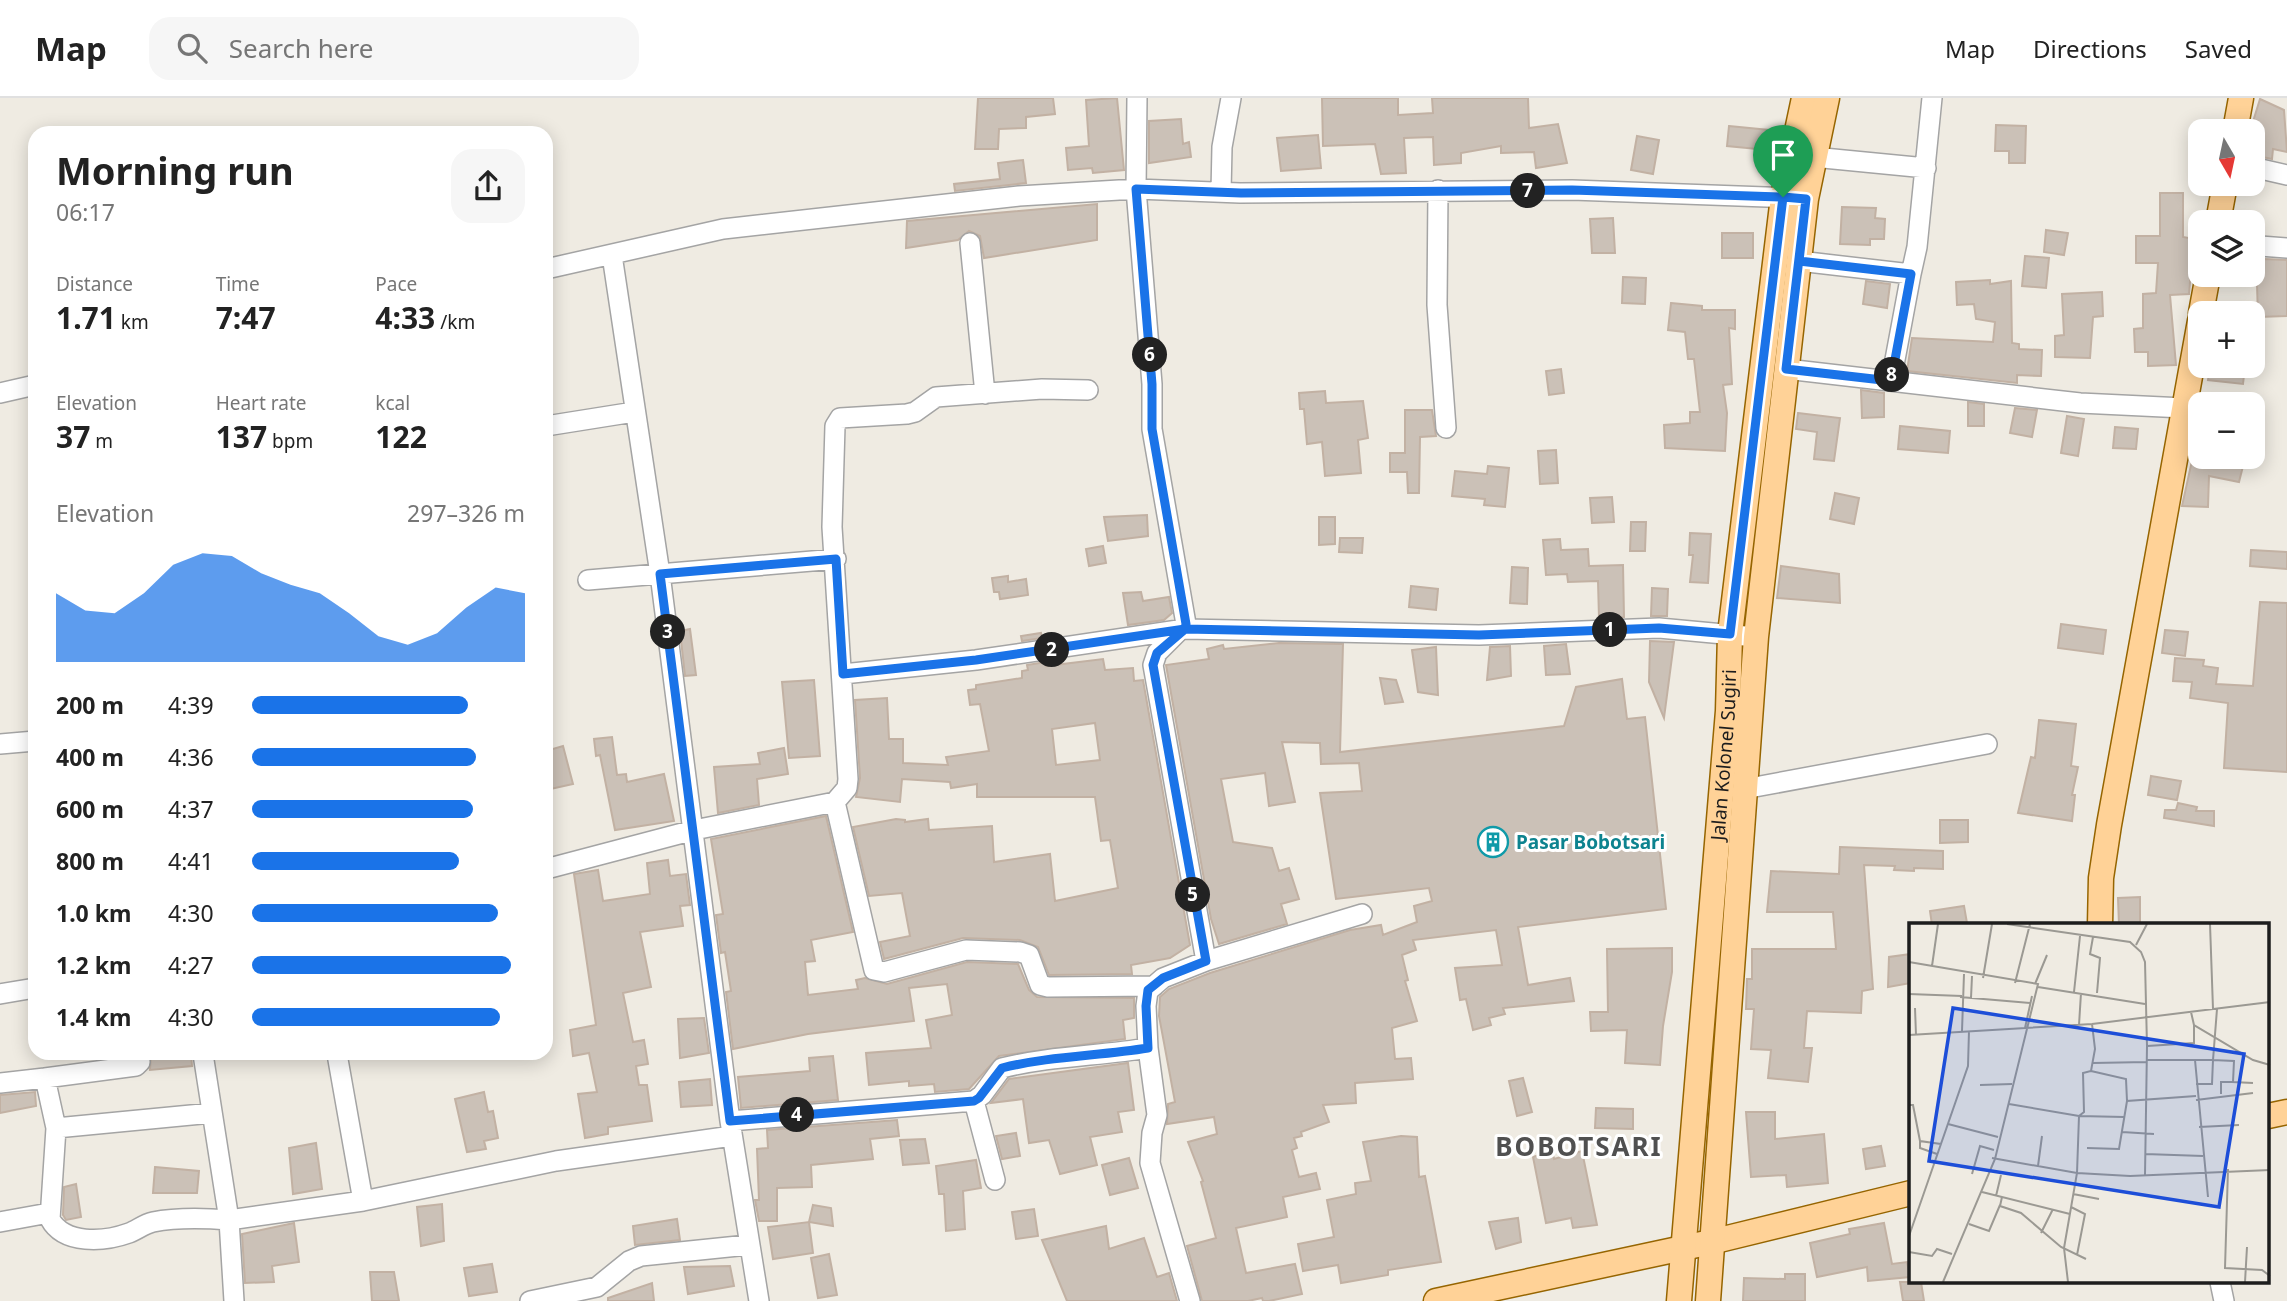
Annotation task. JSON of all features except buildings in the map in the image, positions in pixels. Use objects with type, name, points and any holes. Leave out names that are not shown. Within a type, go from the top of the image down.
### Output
[{"type":"main road","name":"Jalan Kolonel Sugiri","points":[[1679,1301],[1728,710],[1730,634],[1794,198],[1804,98]]},
{"type":"main road","points":[[1708,1301],[1756,637],[1799,261],[1794,198],[1813,157],[1827,98]]},
{"type":"main road","points":[[2237,119],[2241,98]]},
{"type":"main road","points":[[2099,923],[2101,878],[2109,825],[2190,378]]},
{"type":"main road","points":[[1436,1301],[1711,1242],[1909,1193]]},
{"type":"street","points":[[1137,98],[1136,189],[1152,384],[1152,429],[1183,599],[1185,629]]},
{"type":"street","points":[[1221,192],[1222,147],[1231,98]]},
{"type":"street","points":[[1891,381],[1911,274],[1926,168],[1932,98]]},
{"type":"street","points":[[1813,157],[1926,168]]},
{"type":"street","points":[[2265,170],[2287,175]]},
{"type":"street","points":[[553,268],[723,229],[1019,196],[1136,189],[1221,192],[1572,190],[1794,198]]},
{"type":"street","points":[[1438,190],[1437,305],[1446,428]]},
{"type":"street","points":[[971,243],[985,394]]},
{"type":"street","points":[[2265,246],[2287,248]]},
{"type":"street","points":[[612,255],[660,574],[731,1129],[759,1301]]},
{"type":"street","points":[[1799,261],[1911,274]]},
{"type":"street","points":[[1786,369],[2080,403],[2185,408]]},
{"type":"street","points":[[0,393],[28,387]]},
{"type":"street","points":[[553,867],[694,830],[835,802],[847,788],[843,674],[832,516],[837,421],[849,415],[915,412],[936,397],[1088,390]]},
{"type":"street","points":[[553,425],[634,412]]},
{"type":"street","points":[[588,580],[836,559]]},
{"type":"street","points":[[843,674],[976,660],[1185,629],[1479,635],[1659,628],[1756,637]]},
{"type":"street","points":[[1185,629],[1157,653],[1153,665],[1206,961]]},
{"type":"street","points":[[0,744],[28,742]]},
{"type":"street","points":[[1744,789],[1987,744]]},
{"type":"street","points":[[835,802],[874,970],[884,972],[966,950],[1020,952],[1029,955],[1040,985],[1154,986]]},
{"type":"street","points":[[1190,1301],[1150,1163],[1152,1133],[1157,1115],[1148,1048],[1148,990],[1163,978],[1206,961],[1362,914]]},
{"type":"street","points":[[0,994],[28,989]]},
{"type":"street","points":[[45,1079],[56,1128],[48,1213],[55,1228],[80,1238],[118,1236],[153,1223],[229,1220],[363,1201],[556,1161],[731,1129],[974,1101],[1002,1068],[1076,1055],[1112,1054],[1148,1048]]},
{"type":"street","points":[[0,1083],[136,1066],[140,1060]]},
{"type":"street","points":[[204,1060],[229,1220],[234,1301]]},
{"type":"street","points":[[338,1060],[363,1201]]},
{"type":"street","points":[[974,1101],[995,1180]]},
{"type":"street","points":[[56,1128],[212,1113]]},
{"type":"street","points":[[0,1222],[48,1213]]},
{"type":"street","points":[[530,1301],[597,1287],[629,1261],[641,1256],[748,1245]]},
{"type":"place","name":"Pasar Bobotsari","points":[[1493,842]]},
{"type":"district","name":"BOBOTSARI","points":[[1579,1147]]},
{"type":"route","points":[[1783,197],[1730,634],[1659,628],[1479,635],[1346,630],[1185,629],[976,660],[843,674],[836,559],[660,574],[730,1121],[974,1101],[1002,1068],[1036,1060],[1112,1054],[1148,1048],[1148,990],[1163,978],[1206,961],[1153,665],[1157,653],[1185,629],[1186,624],[1152,429],[1152,384],[1136,189],[1241,193],[1572,190],[1783,197],[1806,199],[1786,369],[1891,381],[1911,274],[1799,261],[1806,199],[1783,197]]}]
